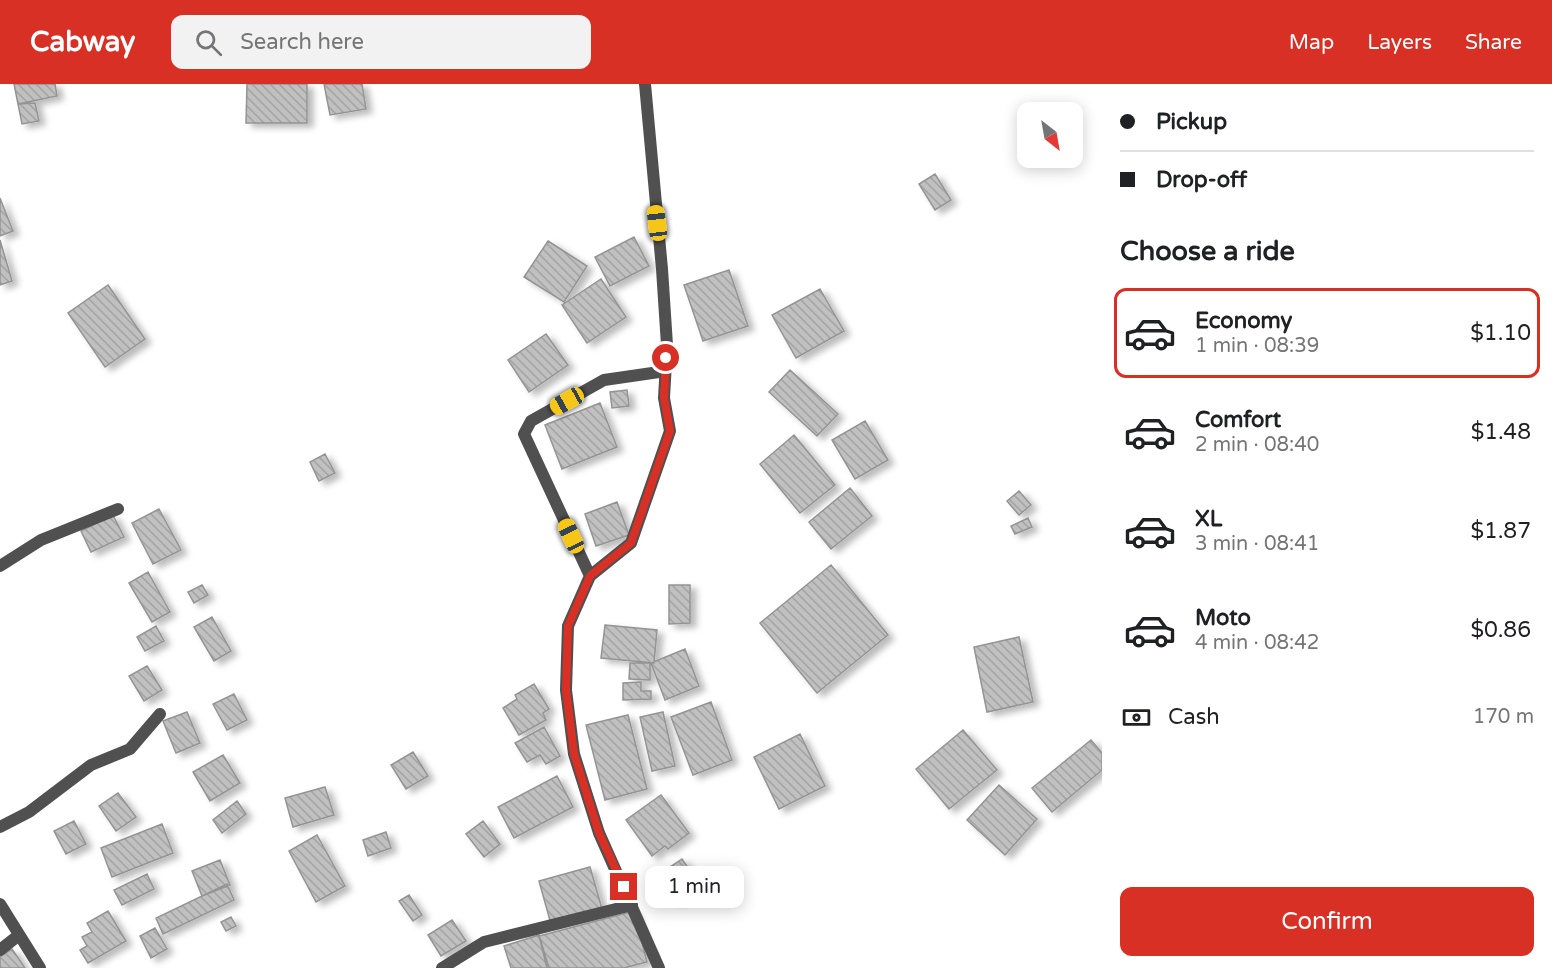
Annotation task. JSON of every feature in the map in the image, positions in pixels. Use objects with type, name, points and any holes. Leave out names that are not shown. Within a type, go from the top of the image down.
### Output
[{"type":"street","points":[[645,84],[662,268],[666,371],[664,398],[670,431],[631,543],[590,576],[568,626],[566,690],[574,754],[599,833],[632,904],[658,968]]},
{"type":"street","points":[[590,576],[524,434],[531,421],[604,381],[666,371]]},
{"type":"street","points":[[0,566],[41,540],[118,509]]},
{"type":"street","points":[[0,826],[28,812],[92,765],[130,749],[160,714]]},
{"type":"street","points":[[0,904],[40,968]]},
{"type":"street","points":[[442,968],[484,942],[632,904]]},
{"type":"street","points":[[0,950],[19,935]]},
{"type":"building","points":[[14,84],[55,84],[57,96],[18,104]]},
{"type":"building","points":[[247,84],[307,84],[307,123],[246,123]]},
{"type":"building","points":[[324,84],[362,84],[366,109],[330,115]]},
{"type":"building","points":[[35,103],[39,121],[22,124],[18,104]]},
{"type":"building","points":[[935,174],[951,200],[935,210],[919,184]]},
{"type":"building","points":[[0,198],[13,231],[0,236]]},
{"type":"building","points":[[634,237],[649,266],[610,286],[595,257]]},
{"type":"building","points":[[0,240],[12,281],[0,285]]},
{"type":"building","points":[[548,241],[587,266],[564,302],[524,277]]},
{"type":"building","points":[[729,270],[748,326],[703,341],[684,285]]},
{"type":"building","points":[[601,279],[626,317],[587,343],[562,305]]},
{"type":"building","points":[[108,285],[145,339],[105,367],[68,313]]},
{"type":"building","points":[[820,289],[844,331],[796,358],[772,315]]},
{"type":"building","points":[[546,334],[568,365],[529,392],[508,360]]},
{"type":"building","points":[[790,370],[838,414],[817,436],[769,392]]},
{"type":"building","points":[[627,390],[629,406],[612,408],[610,392]]},
{"type":"building","points":[[600,403],[617,447],[562,469],[545,425]]},
{"type":"building","points":[[865,421],[888,460],[855,479],[832,440]]},
{"type":"building","points":[[794,435],[835,485],[800,513],[760,464]]},
{"type":"building","points":[[325,454],[335,473],[319,481],[310,462]]},
{"type":"building","points":[[850,488],[872,516],[831,549],[809,522]]},
{"type":"building","points":[[1019,491],[1031,505],[1019,515],[1007,501]]},
{"type":"building","points":[[617,502],[629,535],[596,546],[585,514]]},
{"type":"building","points":[[159,509],[181,550],[153,564],[132,523]]},
{"type":"building","points":[[113,515],[124,537],[91,552],[81,531]]},
{"type":"building","points":[[1028,518],[1032,527],[1015,534],[1011,526]]},
{"type":"building","points":[[831,565],[888,635],[817,693],[760,623]]},
{"type":"building","points":[[148,572],[170,612],[152,622],[129,583]]},
{"type":"building","points":[[202,585],[208,595],[194,603],[188,592]]},
{"type":"building","points":[[669,585],[690,585],[690,623],[669,624]]},
{"type":"building","points":[[212,617],[231,651],[214,661],[194,627]]},
{"type":"building","points":[[605,625],[657,630],[654,663],[601,658]]},
{"type":"building","points":[[156,626],[164,641],[145,651],[137,637]]},
{"type":"building","points":[[1019,637],[1033,702],[987,712],[974,647]]},
{"type":"building","points":[[685,649],[699,686],[665,700],[651,663]]},
{"type":"building","points":[[630,663],[650,663],[650,680],[629,679]]},
{"type":"building","points":[[147,666],[162,690],[144,701],[129,676]]},
{"type":"building","points":[[641,682],[641,691],[651,691],[651,699],[623,700],[623,683]]},
{"type":"building","points":[[534,684],[549,709],[543,713],[546,720],[519,735],[503,708],[517,699],[515,695]]},
{"type":"building","points":[[234,694],[247,720],[227,730],[213,704]]},
{"type":"building","points":[[711,702],[732,760],[693,775],[671,717]]},
{"type":"building","points":[[187,712],[200,743],[176,753],[163,721]]},
{"type":"building","points":[[663,712],[675,766],[652,771],[640,717]]},
{"type":"building","points":[[628,715],[647,789],[605,800],[586,725]]},
{"type":"building","points":[[544,727],[560,756],[546,764],[540,755],[527,762],[515,743]]},
{"type":"building","points":[[963,730],[997,770],[949,809],[916,769]]},
{"type":"building","points":[[800,734],[825,786],[779,809],[754,757]]},
{"type":"building","points":[[1091,740],[1102,753],[1102,770],[1052,812],[1032,788]]},
{"type":"building","points":[[413,752],[428,776],[406,789],[391,765]]},
{"type":"building","points":[[223,755],[240,783],[210,801],[193,772]]},
{"type":"building","points":[[557,776],[573,807],[514,838],[498,807]]},
{"type":"building","points":[[999,785],[1037,819],[1005,855],[967,820]]},
{"type":"building","points":[[325,787],[334,815],[293,827],[285,798]]},
{"type":"building","points":[[118,793],[136,817],[116,831],[99,806]]},
{"type":"building","points":[[661,795],[689,833],[668,849],[665,846],[652,856],[626,820]]},
{"type":"building","points":[[237,801],[246,814],[222,833],[213,820]]},
{"type":"building","points":[[74,821],[86,844],[66,854],[54,831]]},
{"type":"building","points":[[483,821],[500,844],[484,857],[466,834]]},
{"type":"building","points":[[162,824],[173,853],[112,877],[101,848]]},
{"type":"building","points":[[386,832],[391,848],[368,856],[363,840]]},
{"type":"building","points":[[317,835],[345,886],[316,902],[289,851]]},
{"type":"building","points":[[682,859],[700,885],[676,901],[658,875]]},
{"type":"building","points":[[220,860],[230,885],[202,896],[192,871]]},
{"type":"building","points":[[590,867],[602,909],[551,924],[539,881]]},
{"type":"building","points":[[147,874],[154,889],[122,905],[114,890]]},
{"type":"building","points":[[227,884],[234,900],[163,934],[156,918]]},
{"type":"building","points":[[409,895],[422,915],[413,921],[399,901]]},
{"type":"building","points":[[108,911],[126,941],[88,963],[80,950],[87,946],[82,937],[92,932],[87,923]]},
{"type":"building","points":[[634,911],[647,962],[624,968],[547,968],[539,936]]},
{"type":"building","points":[[231,917],[236,926],[226,931],[221,922]]},
{"type":"building","points":[[452,920],[466,941],[441,956],[428,935]]},
{"type":"building","points":[[155,928],[167,949],[151,958],[140,936]]},
{"type":"building","points":[[539,935],[549,968],[511,968],[504,946]]},
{"type":"building","points":[[12,949],[25,968],[0,968],[0,957]]},
{"type":"route","points":[[624,887],[599,833],[574,754],[566,690],[568,626],[590,576],[631,543],[670,431],[664,398],[666,358]]}]
